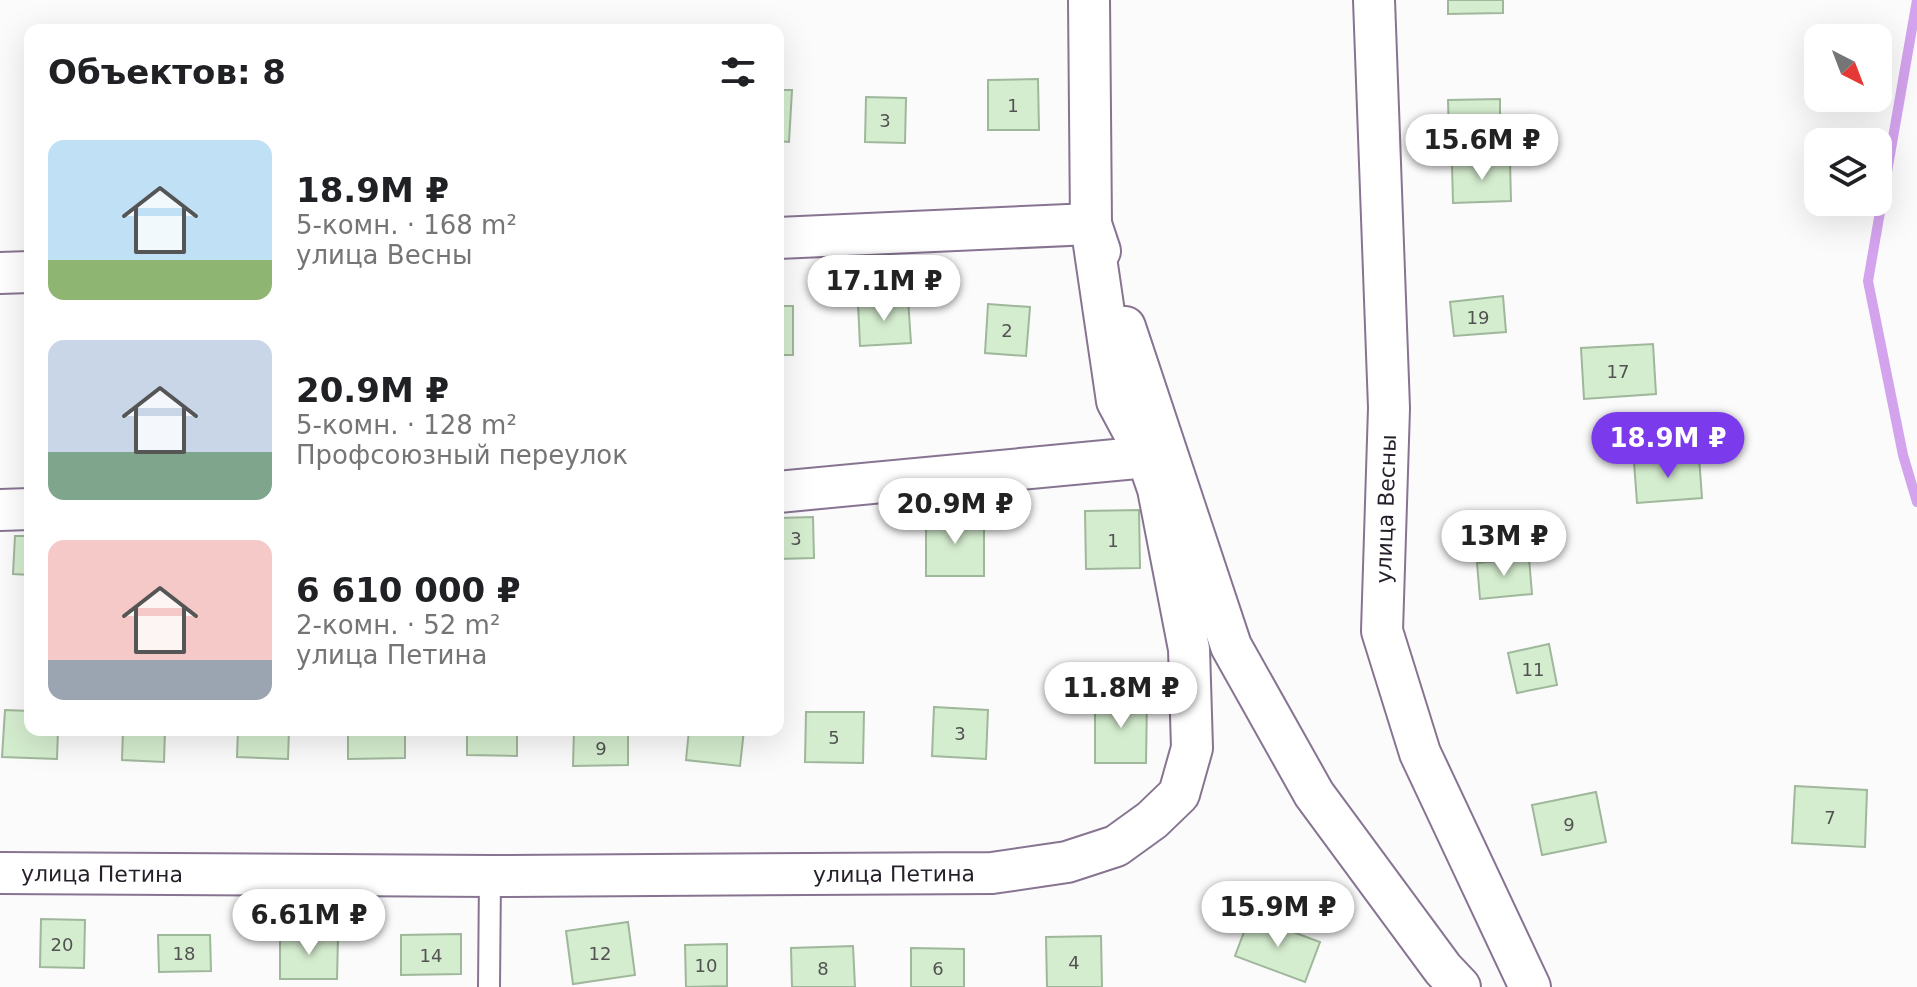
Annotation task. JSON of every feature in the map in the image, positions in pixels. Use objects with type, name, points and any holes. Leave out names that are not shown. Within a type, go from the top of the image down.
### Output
[{"type":"street","points":[[1089,0],[1091,224],[1231,646],[1314,794],[1443,969],[1460,987]]},
{"type":"street","name":"улица Весны","points":[[1374,0],[1389,408],[1382,631],[1420,753],[1530,987]]},
{"type":"street","points":[[784,238],[1091,224]]},
{"type":"street","name":"улица Петина","points":[[0,873],[490,876],[992,873],[1067,862],[1116,846],[1152,820],[1179,794],[1192,748],[1189,649],[1158,489],[1147,457],[1117,401],[1091,224]]},
{"type":"street","points":[[0,273],[24,272]]},
{"type":"street","points":[[784,491],[1147,457]]},
{"type":"street","points":[[0,510],[24,509]]},
{"type":"lane","points":[[489,987],[490,876]]},
{"type":"building","points":[[1448,0],[1503,0],[1503,13],[1448,14]]},
{"type":"building","points":[[1038,79],[1039,130],[988,130],[988,80]]},
{"type":"building","points":[[784,90],[792,90],[789,142],[784,142]]},
{"type":"building","points":[[866,97],[906,98],[905,143],[865,142]]},
{"type":"building","points":[[1500,99],[1500,133],[1449,134],[1448,100]]},
{"type":"building","points":[[1510,162],[1511,201],[1453,203],[1452,164]]},
{"type":"building","points":[[1503,296],[1506,332],[1454,336],[1450,302]]},
{"type":"building","points":[[908,299],[911,343],[860,346],[858,303]]},
{"type":"building","points":[[988,304],[1030,307],[1026,356],[985,353]]},
{"type":"building","points":[[784,306],[793,306],[793,355],[784,355]]},
{"type":"building","points":[[1653,344],[1656,394],[1584,399],[1581,348]]},
{"type":"building","points":[[1699,457],[1702,498],[1637,503],[1634,462]]},
{"type":"building","points":[[1139,510],[1140,568],[1086,569],[1085,511]]},
{"type":"building","points":[[813,517],[814,558],[784,559],[784,518]]},
{"type":"building","points":[[926,517],[984,517],[984,576],[926,576]]},
{"type":"building","points":[[15,536],[24,536],[24,575],[13,574]]},
{"type":"building","points":[[1529,558],[1532,594],[1480,599],[1477,563]]},
{"type":"building","points":[[1549,644],[1557,685],[1517,693],[1508,653]]},
{"type":"building","points":[[1095,697],[1147,697],[1146,763],[1095,763]]},
{"type":"building","points":[[934,707],[988,710],[986,759],[932,756]]},
{"type":"building","points":[[5,710],[24,711],[24,736],[58,736],[57,759],[2,757]]},
{"type":"building","points":[[806,712],[864,712],[863,763],[805,762]]},
{"type":"building","points":[[123,736],[165,736],[164,762],[122,760]]},
{"type":"building","points":[[238,736],[289,736],[288,759],[237,757]]},
{"type":"building","points":[[348,736],[405,736],[405,758],[348,759]]},
{"type":"building","points":[[467,736],[517,736],[517,756],[467,755]]},
{"type":"building","points":[[574,736],[628,736],[628,765],[573,766]]},
{"type":"building","points":[[688,736],[743,736],[740,766],[686,760]]},
{"type":"building","points":[[1795,786],[1867,790],[1865,847],[1792,843]]},
{"type":"building","points":[[1596,792],[1606,842],[1542,855],[1532,805]]},
{"type":"building","points":[[1250,916],[1320,942],[1305,982],[1235,956]]},
{"type":"building","points":[[41,919],[85,920],[84,968],[40,967]]},
{"type":"building","points":[[628,922],[635,975],[573,984],[566,931]]},
{"type":"building","points":[[461,934],[461,974],[401,975],[401,935]]},
{"type":"building","points":[[158,935],[210,935],[211,971],[159,972]]},
{"type":"building","points":[[280,936],[338,936],[337,979],[280,979]]},
{"type":"building","points":[[1101,936],[1102,987],[1047,987],[1046,937]]},
{"type":"building","points":[[727,944],[727,986],[686,987],[685,945]]},
{"type":"building","points":[[853,946],[855,987],[792,987],[791,948]]},
{"type":"building","points":[[911,948],[964,949],[964,987],[911,987]]},
{"type":"waterway","points":[[1917,0],[1868,281],[1903,455],[1917,502]]}]
